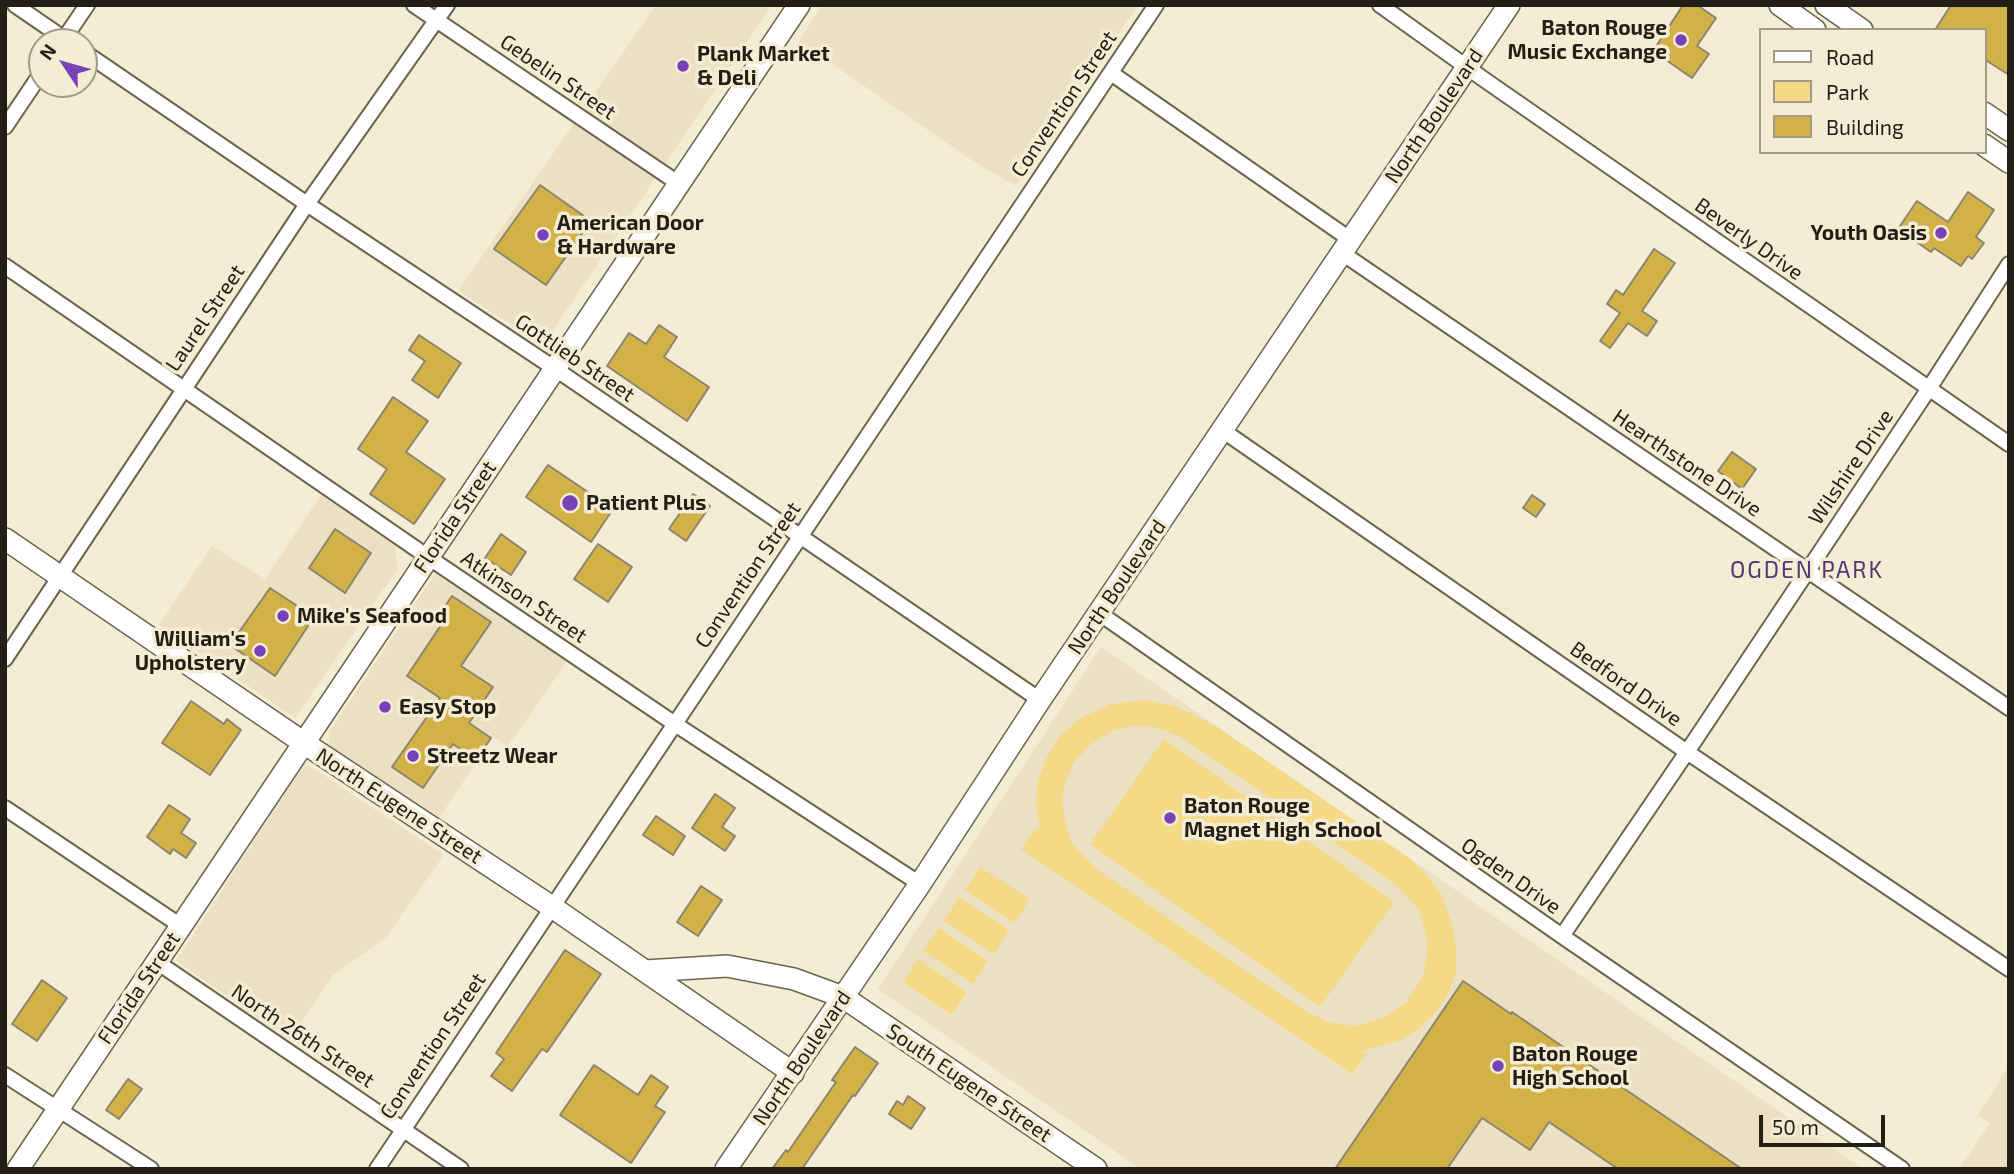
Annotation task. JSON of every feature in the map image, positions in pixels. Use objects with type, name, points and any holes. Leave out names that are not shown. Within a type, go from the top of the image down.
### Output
[{"type":"street","points":[[15,5],[47,28]]},
{"type":"street","points":[[73,28],[87,5]]},
{"type":"street","name":"Gebelin Street","points":[[414,5],[678,183]]},
{"type":"street","name":"Laurel Street","points":[[5,659],[307,204],[447,5]]},
{"type":"street","name":"Florida Street","points":[[18,1169],[799,5]]},
{"type":"street","name":"Convention Street","points":[[377,1169],[1156,5]]},
{"type":"street","name":"Beverly Drive","points":[[1380,5],[2009,444]]},
{"type":"street","name":"North Boulevard","points":[[726,1169],[1509,5]]},
{"type":"street","points":[[1780,5],[1812,28]]},
{"type":"street","points":[[1826,5],[1859,28]]},
{"type":"street","name":"Gottlieb Street","points":[[98,62],[554,368],[1040,700]]},
{"type":"street","name":"Hearthstone Drive","points":[[1111,73],[1347,246],[1807,570],[2009,708]]},
{"type":"street","points":[[5,127],[28,93]]},
{"type":"street","points":[[1986,114],[2009,130]]},
{"type":"street","points":[[1986,146],[2009,162]]},
{"type":"street","name":"Wilshire Drive","points":[[1562,936],[1928,390],[2009,264]]},
{"type":"street","name":"Atkinson Street","points":[[5,266],[675,724],[920,884]]},
{"type":"street","name":"Bedford Drive","points":[[1222,430],[1687,752],[2009,969]]},
{"type":"street","name":"North Eugene Street","points":[[5,539],[304,743],[552,907],[793,1073]]},
{"type":"street","name":"Ogden Drive","points":[[1099,614],[1902,1169]]},
{"type":"street","points":[[5,808],[181,926]]},
{"type":"street","name":"North 26th Street","points":[[157,962],[461,1169]]},
{"type":"street","name":"South Eugene Street","points":[[645,971],[727,966],[794,979],[844,997],[1096,1169]]},
{"type":"street","points":[[5,1075],[152,1169]]},
{"type":"shaded area","points":[[656,5],[772,5],[543,345],[458,291]]},
{"type":"shaded area","points":[[822,5],[1138,5],[1016,186],[973,161],[799,41]]},
{"type":"shaded area","points":[[321,495],[395,546],[398,568],[295,718],[159,625],[212,546],[265,579]]},
{"type":"shaded area","points":[[435,574],[568,660],[508,746],[493,737],[439,818],[330,747],[329,732]]},
{"type":"shaded area","name":"Baton Rouge Magnet High School","points":[[1101,647],[1863,1169],[1141,1169],[878,989]]},
{"type":"shaded area","points":[[305,763],[444,855],[386,937],[332,976],[290,1039],[176,961]]},
{"type":"shaded area","points":[[2009,1066],[2009,1169],[1959,1169],[1990,1123],[1978,1115]]},
{"type":"green space","points":[[1144,700],[1175,706],[1214,725],[1409,858],[1428,876],[1442,896],[1452,923],[1456,971],[1449,992],[1436,1012],[1419,1029],[1399,1041],[1363,1051],[1366,1055],[1352,1074],[1021,849],[1035,828],[1040,830],[1036,803],[1038,780],[1047,757],[1061,735],[1083,717],[1111,704]],"holes":[[[1134,725],[1158,728],[1181,737],[1398,886],[1419,910],[1428,942],[1424,974],[1407,1002],[1383,1018],[1356,1026],[1329,1022],[1307,1012],[1099,871],[1086,859],[1072,843],[1062,805],[1065,783],[1074,762],[1090,745],[1110,732]]]},
{"type":"green space","points":[[1164,739],[1394,902],[1320,1007],[1090,844]]},
{"type":"green space","points":[[980,867],[1030,899],[1014,923],[965,890]]},
{"type":"green space","points":[[959,897],[1009,930],[994,954],[944,921]]},
{"type":"green space","points":[[939,928],[988,961],[973,984],[923,951]]},
{"type":"green space","points":[[918,959],[967,992],[952,1015],[903,982]]},
{"type":"building","name":"Baton Rouge Music Exchange","points":[[1683,5],[1697,5],[1716,18],[1697,46],[1709,54],[1692,78],[1653,51]]},
{"type":"building","points":[[1951,5],[2009,5],[2009,75],[1986,60],[1986,28],[1936,28]]},
{"type":"building","name":"American Door & Hardware","points":[[540,185],[591,221],[546,285],[494,249]]},
{"type":"building","name":"Youth Oasis","points":[[1968,192],[1994,210],[1976,237],[1984,243],[1972,259],[1968,256],[1961,266],[1934,248],[1931,252],[1898,229],[1917,201],[1948,222]]},
{"type":"building","points":[[1654,249],[1675,263],[1642,311],[1657,321],[1647,336],[1628,323],[1610,348],[1600,341],[1620,313],[1607,304],[1616,290],[1623,295]]},
{"type":"building","points":[[659,325],[677,337],[664,357],[709,387],[687,421],[607,366],[629,333],[646,344]]},
{"type":"building","points":[[419,335],[461,363],[438,398],[412,380],[425,361],[409,350]]},
{"type":"building","points":[[393,397],[428,421],[406,452],[445,479],[414,524],[370,494],[387,469],[358,449]]},
{"type":"building","points":[[1732,452],[1756,469],[1742,489],[1718,471]]},
{"type":"building","name":"Patient Plus","points":[[548,465],[613,509],[591,542],[526,497]]},
{"type":"building","points":[[693,494],[710,506],[686,541],[669,529]]},
{"type":"building","points":[[1532,495],[1545,504],[1536,517],[1523,508]]},
{"type":"building","points":[[335,529],[371,553],[345,593],[309,568]]},
{"type":"building","points":[[501,534],[526,552],[511,575],[485,558]]},
{"type":"building","points":[[598,544],[632,567],[608,602],[574,579]]},
{"type":"building","points":[[270,588],[314,617],[275,676],[230,645]]},
{"type":"building","points":[[452,596],[491,622],[461,666],[493,687],[469,723],[491,738],[476,760],[453,744],[423,788],[392,767],[440,698],[407,676],[441,625],[435,621]]},
{"type":"building","points":[[191,701],[224,724],[227,719],[241,730],[210,775],[162,743]]},
{"type":"building","points":[[715,794],[735,808],[722,827],[735,836],[725,851],[692,828]]},
{"type":"building","points":[[169,805],[190,819],[181,833],[196,843],[186,858],[173,849],[170,854],[147,837]]},
{"type":"building","points":[[656,816],[685,836],[673,855],[643,835]]},
{"type":"building","points":[[701,886],[722,900],[698,936],[677,922]]},
{"type":"building","points":[[565,950],[601,974],[547,1052],[542,1049],[512,1091],[491,1076],[504,1059],[496,1053]]},
{"type":"building","points":[[42,980],[67,998],[37,1041],[12,1024]]},
{"type":"building","name":"Baton Rouge High School","points":[[1463,981],[1742,1169],[1618,1169],[1549,1122],[1530,1150],[1482,1118],[1447,1169],[1335,1169]]},
{"type":"building","points":[[855,1047],[878,1063],[802,1169],[772,1169],[786,1150],[788,1152],[836,1082],[832,1080]]},
{"type":"building","points":[[594,1065],[638,1095],[651,1075],[668,1087],[655,1106],[665,1112],[631,1163],[560,1115]]},
{"type":"building","points":[[128,1079],[142,1089],[119,1119],[106,1110]]},
{"type":"building","points":[[908,1096],[925,1108],[911,1129],[889,1114],[897,1101],[903,1105]]},
{"type":"place","name":"Baton Rouge Music Exchange","points":[[1681,40]]},
{"type":"place","name":"Plank Market & Deli","points":[[683,66]]},
{"type":"place","name":"Youth Oasis","points":[[1941,233]]},
{"type":"place","name":"American Door & Hardware","points":[[543,235]]},
{"type":"place","name":"Patient Plus","points":[[570,503]]},
{"type":"place","name":"Mike's Seafood","points":[[283,616]]},
{"type":"place","name":"William's Upholstery","points":[[260,651]]},
{"type":"place","name":"Easy Stop","points":[[385,707]]},
{"type":"place","name":"Streetz Wear","points":[[413,756]]},
{"type":"place","name":"Baton Rouge Magnet High School","points":[[1170,818]]},
{"type":"place","name":"Baton Rouge High School","points":[[1498,1066]]},
{"type":"district","name":"OGDEN PARK","points":[[1807,570]]}]
